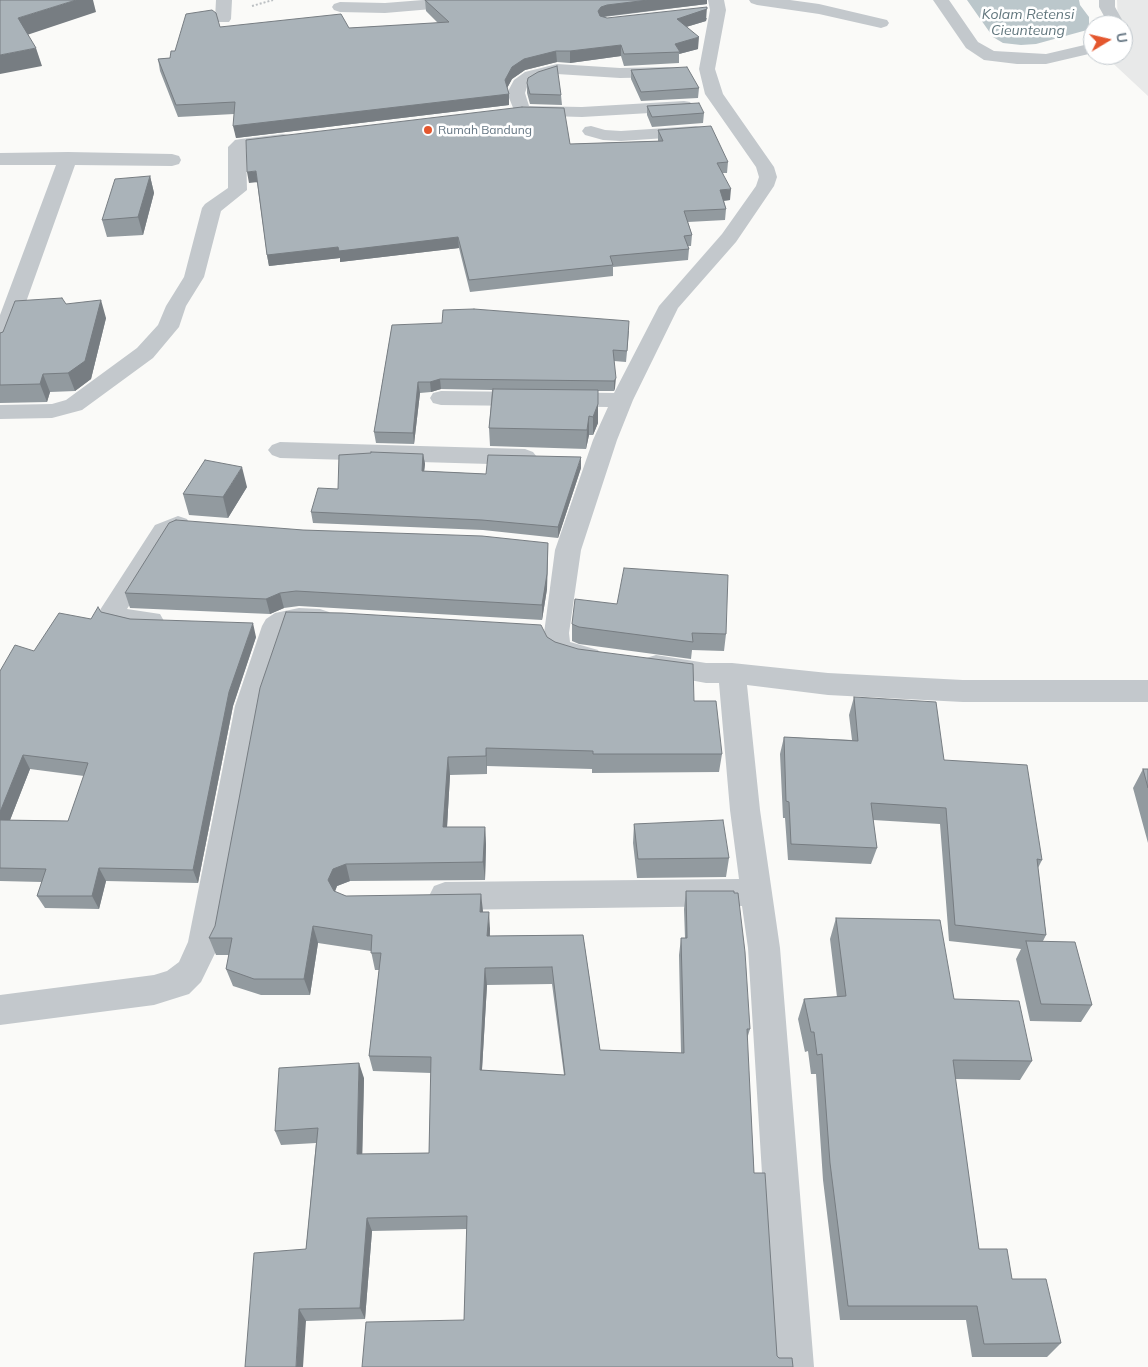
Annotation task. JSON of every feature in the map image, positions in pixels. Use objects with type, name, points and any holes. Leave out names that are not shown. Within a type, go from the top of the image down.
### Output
[{"type":"street","points":[[223,19],[224,0]]},
{"type":"street","points":[[340,7],[385,8],[479,0]]},
{"type":"street","points":[[757,0],[819,9],[881,23]]},
{"type":"street","points":[[941,0],[972,45],[990,56],[1017,59],[1046,59],[1083,50]]},
{"type":"street","points":[[1107,0],[1107,7],[1111,15]]},
{"type":"street","points":[[700,12],[717,5]]},
{"type":"street","points":[[717,5],[706,69],[714,94],[720,104],[722,130]]},
{"type":"street","points":[[522,111],[516,93],[520,84],[531,76],[557,69],[620,73],[706,69]]},
{"type":"street","points":[[503,113],[522,111],[582,112],[720,104]]},
{"type":"street","points":[[591,131],[603,135],[621,136],[722,130],[765,167],[768,177],[765,186],[729,238],[669,306],[604,440],[589,459],[568,550],[556,633],[559,648],[566,653],[706,673],[732,673],[828,684],[963,691],[1148,692]]},
{"type":"street","points":[[0,412],[52,411],[74,405],[145,353],[168,327],[176,306],[194,277],[212,208],[238,190],[236,147],[242,144],[300,137]]},
{"type":"street","points":[[0,344],[68,158]]},
{"type":"street","points":[[0,159],[172,160]]},
{"type":"street","points":[[441,398],[622,400]]},
{"type":"street","points":[[280,450],[549,458]]},
{"type":"street","points":[[175,622],[135,621],[116,617],[112,610],[164,531],[178,525],[203,527]]},
{"type":"street","points":[[542,547],[568,550]]},
{"type":"street","points":[[0,1010],[154,990],[176,983],[190,972],[204,943],[265,626],[299,618],[346,620]]},
{"type":"street","points":[[526,632],[556,633]]},
{"type":"street","points":[[732,673],[744,810],[764,948],[794,1367]]},
{"type":"street","points":[[419,896],[756,892]]},
{"type":"shaded area","points":[[1117,0],[1148,0],[1148,96],[1115,65],[1133,65],[1133,15],[1118,15]]},
{"type":"water","name":"Kolam Retensi Cieunteung","points":[[967,0],[1079,0],[1080,5],[1088,15],[1083,15],[1083,31],[1036,44],[1003,43],[993,37]]},
{"type":"building","points":[[0,0],[76,0],[18,18],[36,48],[0,55]]},
{"type":"building","points":[[425,0],[648,0],[601,7],[598,11],[600,16],[607,18],[707,7],[707,9],[677,19],[699,37],[675,44],[680,52],[624,54],[621,45],[556,51],[524,59],[512,67],[505,80],[509,94],[233,126],[235,102],[176,105],[158,59],[170,58],[171,51],[175,51],[186,14],[212,10],[216,13],[220,27],[341,14],[349,28],[449,22]]},
{"type":"building","points":[[557,66],[561,95],[530,94],[527,83],[528,78],[538,72]]},
{"type":"building","points":[[687,67],[699,88],[641,92],[631,70]]},
{"type":"building","points":[[699,103],[704,113],[652,117],[647,106]]},
{"type":"building","points":[[522,107],[564,108],[570,144],[663,141],[658,130],[711,126],[728,162],[717,163],[731,189],[720,190],[726,209],[684,211],[692,235],[684,236],[689,249],[610,256],[613,265],[469,280],[458,237],[339,251],[338,247],[267,255],[256,171],[247,172],[246,140]]},
{"type":"building","points":[[150,176],[138,217],[102,220],[115,179]]},
{"type":"building","points":[[62,298],[66,304],[101,300],[85,361],[68,373],[43,374],[40,384],[0,385],[0,333],[3,332],[15,301]]},
{"type":"building","points":[[474,309],[629,321],[627,351],[613,350],[616,378],[614,381],[440,379],[430,382],[418,382],[413,433],[374,432],[392,325],[442,323],[443,310]]},
{"type":"building","points":[[493,389],[598,390],[598,404],[593,417],[589,416],[587,430],[489,428]]},
{"type":"building","points":[[371,452],[423,454],[422,471],[486,474],[488,455],[581,457],[558,527],[482,520],[311,512],[318,488],[338,489],[339,455]]},
{"type":"building","points":[[205,460],[242,467],[223,497],[183,494]]},
{"type":"building","points":[[176,520],[303,530],[482,536],[548,543],[547,574],[542,605],[296,591],[280,593],[266,599],[125,593],[169,523]]},
{"type":"building","points":[[624,568],[728,575],[726,634],[692,633],[693,642],[579,627],[572,624],[575,599],[617,604]]},
{"type":"building","points":[[98,607],[101,612],[130,619],[253,623],[229,692],[193,870],[99,868],[92,896],[37,896],[46,869],[0,868],[0,820],[68,821],[88,763],[23,755],[0,812],[0,671],[15,645],[34,651],[59,613],[91,619]]},
{"type":"building","points":[[286,612],[342,613],[541,625],[547,637],[555,642],[578,649],[693,664],[694,701],[716,701],[722,754],[593,754],[593,751],[486,748],[486,756],[448,757],[443,827],[485,827],[483,862],[346,864],[333,869],[328,880],[334,891],[346,896],[481,894],[480,912],[489,912],[487,936],[583,935],[600,1050],[684,1053],[681,938],[687,938],[686,891],[734,891],[734,893],[738,893],[745,952],[750,1029],[747,1029],[754,1173],[765,1173],[777,1356],[779,1358],[792,1358],[793,1367],[362,1367],[366,1322],[464,1320],[467,1216],[367,1218],[360,1308],[299,1309],[296,1367],[245,1367],[254,1253],[306,1249],[318,1128],[275,1131],[279,1068],[359,1063],[357,1154],[429,1153],[431,1057],[369,1056],[381,953],[371,953],[372,935],[313,926],[304,979],[254,979],[226,969],[232,938],[209,938],[215,926],[260,688]],"holes":[[[552,967],[565,1075],[480,1070],[485,968]]]},
{"type":"building","points":[[854,697],[936,702],[944,760],[1027,765],[1042,860],[1037,859],[1046,935],[955,925],[946,808],[871,803],[877,848],[791,844],[789,802],[786,801],[784,737],[858,741]]},
{"type":"building","points":[[1143,769],[1148,769],[1148,788]]},
{"type":"building","points":[[723,820],[729,858],[638,859],[634,824]]},
{"type":"building","points":[[836,918],[940,920],[954,999],[1019,1001],[1032,1061],[953,1060],[979,1249],[1007,1249],[1012,1279],[1046,1279],[1061,1343],[984,1344],[977,1306],[848,1306],[830,1163],[822,1054],[817,1055],[814,1032],[811,1032],[804,999],[846,996]]},
{"type":"building","points":[[1026,941],[1075,942],[1092,1005],[1041,1004]]},
{"type":"place","name":"Rumah Bandung","points":[[428,130]]}]
